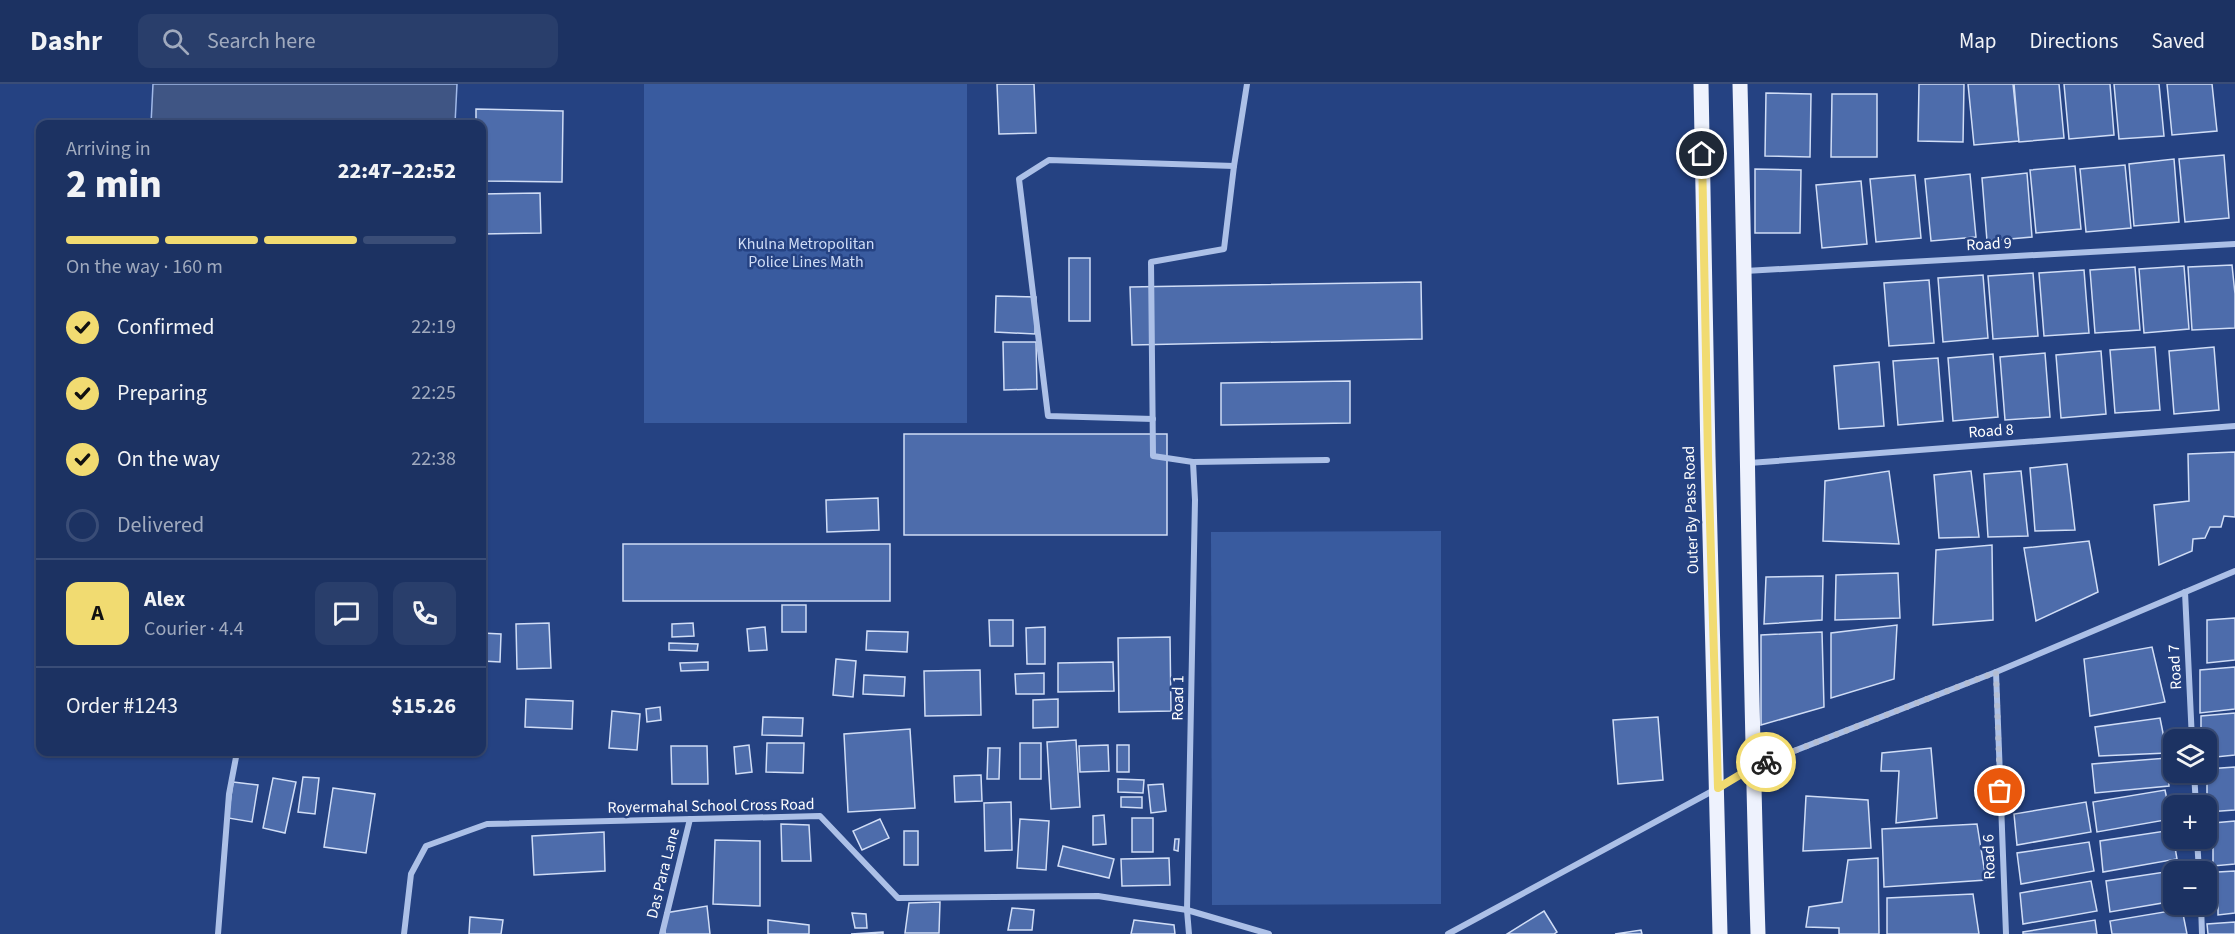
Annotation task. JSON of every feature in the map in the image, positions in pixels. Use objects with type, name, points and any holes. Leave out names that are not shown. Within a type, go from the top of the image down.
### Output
[{"type":"main road","name":"Outer By Pass Road","points":[[1701,84],[1707,445],[1718,788],[1720,934]]},
{"type":"main road","points":[[1740,84],[1758,934]]},
{"type":"street","points":[[1247,84],[1224,249],[1151,262],[1153,456],[1193,462],[1327,460]]},
{"type":"street","points":[[1153,418],[1047,416],[1019,179],[1049,160],[1234,166]]},
{"type":"street","name":"Road 9","points":[[1745,271],[2235,244]]},
{"type":"street","name":"Road 8","points":[[1749,464],[2235,426]]},
{"type":"street","name":"Road 1","points":[[1189,934],[1187,910],[1195,500],[1193,462]]},
{"type":"street","points":[[1448,934],[1753,767],[1996,672],[2235,571]]},
{"type":"street","name":"Road 7","points":[[2185,592],[2191,729]]},
{"type":"street","name":"Road 6","points":[[1996,672],[2006,934]]},
{"type":"street","points":[[218,934],[229,794],[236,756]]},
{"type":"street","name":"Royermahal School Cross Road","points":[[404,934],[411,874],[426,846],[487,824],[820,816],[898,898],[1098,896],[1187,910],[1269,934]]},
{"type":"street","name":"Das Para Lane","points":[[662,934],[690,819]]},
{"type":"street","points":[[2201,915],[2202,934]]},
{"type":"green space","name":"Khulna Metropolitan Police Lines Math","points":[[644,84],[967,84],[967,423],[644,423]]},
{"type":"green space","points":[[1441,531],[1441,904],[1212,905],[1211,532]]},
{"type":"shaded area","points":[[153,84],[457,84],[455,120],[151,120]]},
{"type":"building","points":[[997,84],[1034,84],[1036,133],[999,134]]},
{"type":"building","points":[[1919,84],[1964,84],[1963,142],[1918,141]]},
{"type":"building","points":[[1968,84],[2013,84],[2019,141],[1974,145]]},
{"type":"building","points":[[2014,84],[2059,84],[2064,138],[2019,142]]},
{"type":"building","points":[[2064,84],[2110,84],[2114,135],[2069,139]]},
{"type":"building","points":[[2114,84],[2159,84],[2164,136],[2119,139]]},
{"type":"building","points":[[2167,84],[2212,84],[2217,131],[2172,135]]},
{"type":"building","points":[[1766,93],[1811,94],[1810,157],[1765,156]]},
{"type":"building","points":[[1832,94],[1877,94],[1877,157],[1831,157]]},
{"type":"building","points":[[476,109],[563,111],[562,182],[486,181],[486,120],[476,120]]},
{"type":"building","points":[[2224,155],[2229,218],[2185,222],[2179,159]]},
{"type":"building","points":[[2174,159],[2179,222],[2134,226],[2129,164]]},
{"type":"building","points":[[2125,165],[2131,228],[2086,232],[2080,169]]},
{"type":"building","points":[[2075,166],[2081,229],[2036,233],[2030,170]]},
{"type":"building","points":[[1755,169],[1801,170],[1800,233],[1755,233]]},
{"type":"building","points":[[2027,173],[2032,237],[1987,241],[1982,178]]},
{"type":"building","points":[[1970,174],[1976,237],[1931,241],[1925,179]]},
{"type":"building","points":[[1915,175],[1921,238],[1876,242],[1870,179]]},
{"type":"building","points":[[1861,181],[1867,244],[1822,248],[1816,185]]},
{"type":"building","points":[[540,193],[541,233],[486,234],[486,194]]},
{"type":"building","points":[[1069,258],[1090,258],[1090,321],[1069,321]]},
{"type":"building","points":[[2232,265],[2235,328],[2192,330],[2188,267]]},
{"type":"building","points":[[2184,266],[2189,329],[2144,333],[2139,269]]},
{"type":"building","points":[[2135,267],[2140,330],[2095,333],[2090,270]]},
{"type":"building","points":[[2084,270],[2089,333],[2044,336],[2039,273]]},
{"type":"building","points":[[2033,273],[2038,336],[1993,339],[1988,276]]},
{"type":"building","points":[[1983,275],[1988,338],[1943,342],[1938,278]]},
{"type":"building","points":[[1929,280],[1934,343],[1889,346],[1884,283]]},
{"type":"building","points":[[1421,282],[1422,339],[1132,345],[1130,287]]},
{"type":"building","points":[[996,296],[1036,297],[1035,334],[995,332]]},
{"type":"building","points":[[1003,342],[1036,342],[1037,389],[1004,390]]},
{"type":"building","points":[[2155,347],[2160,410],[2115,413],[2110,350]]},
{"type":"building","points":[[2214,347],[2219,410],[2174,414],[2169,351]]},
{"type":"building","points":[[2101,351],[2106,414],[2061,418],[2056,355]]},
{"type":"building","points":[[2045,353],[2050,417],[2005,420],[2000,357]]},
{"type":"building","points":[[1993,354],[1998,417],[1953,421],[1948,358]]},
{"type":"building","points":[[1938,358],[1943,421],[1898,425],[1893,361]]},
{"type":"building","points":[[1879,362],[1884,426],[1839,429],[1834,366]]},
{"type":"building","points":[[1350,381],[1350,423],[1221,425],[1221,383]]},
{"type":"building","points":[[904,434],[1167,434],[1167,535],[904,535]]},
{"type":"building","points":[[2235,452],[2235,517],[2224,516],[2221,527],[2210,527],[2205,538],[2193,539],[2192,551],[2159,565],[2154,505],[2189,501],[2188,454]]},
{"type":"building","points":[[2067,464],[2075,530],[2035,531],[2030,468]]},
{"type":"building","points":[[1889,471],[1899,544],[1823,541],[1825,481]]},
{"type":"building","points":[[1971,471],[1979,537],[1939,538],[1934,475]]},
{"type":"building","points":[[2021,471],[2028,536],[1988,537],[1984,474]]},
{"type":"building","points":[[878,498],[879,530],[827,532],[826,500]]},
{"type":"building","points":[[2089,541],[2098,592],[2036,621],[2024,548]]},
{"type":"building","points":[[623,544],[890,544],[890,601],[623,601]]},
{"type":"building","points":[[1992,545],[1993,620],[1933,625],[1936,550]]},
{"type":"building","points":[[1898,573],[1900,618],[1835,620],[1836,575]]},
{"type":"building","points":[[1823,576],[1822,620],[1764,624],[1766,577]]},
{"type":"building","points":[[782,605],[806,605],[806,632],[782,632]]},
{"type":"building","points":[[2235,618],[2235,660],[2207,663],[2207,620]]},
{"type":"building","points":[[989,620],[1013,620],[1013,646],[990,646]]},
{"type":"building","points":[[549,623],[551,668],[517,669],[516,624]]},
{"type":"building","points":[[693,623],[694,636],[672,637],[672,624]]},
{"type":"building","points":[[1897,625],[1894,679],[1831,698],[1831,633]]},
{"type":"building","points":[[765,627],[767,650],[749,651],[747,629]]},
{"type":"building","points":[[1045,627],[1045,664],[1027,664],[1026,628]]},
{"type":"building","points":[[867,631],[908,632],[907,652],[866,650]]},
{"type":"building","points":[[1822,632],[1824,707],[1761,725],[1761,635]]},
{"type":"building","points":[[486,633],[501,634],[500,662],[486,661]]},
{"type":"building","points":[[1170,637],[1171,711],[1119,712],[1118,638]]},
{"type":"building","points":[[669,643],[698,644],[697,651],[669,650]]},
{"type":"building","points":[[2152,647],[2165,702],[2090,716],[2084,659]]},
{"type":"building","points":[[836,659],[856,661],[853,697],[833,695]]},
{"type":"building","points":[[708,662],[708,670],[681,671],[680,663]]},
{"type":"building","points":[[1113,662],[1114,691],[1058,692],[1058,663]]},
{"type":"building","points":[[2235,667],[2235,709],[2200,713],[2200,670]]},
{"type":"building","points":[[980,670],[981,715],[925,716],[924,671]]},
{"type":"building","points":[[1044,673],[1044,694],[1016,694],[1015,674]]},
{"type":"building","points":[[864,675],[905,677],[904,696],[863,694]]},
{"type":"building","points":[[526,699],[573,701],[572,729],[525,727]]},
{"type":"building","points":[[1058,699],[1058,727],[1033,728],[1033,700]]},
{"type":"building","points":[[660,707],[661,720],[647,722],[646,709]]},
{"type":"building","points":[[612,711],[640,714],[637,750],[609,748]]},
{"type":"building","points":[[2235,713],[2235,755],[2217,757],[2217,729],[2201,729],[2201,716]]},
{"type":"building","points":[[763,717],[803,718],[802,736],[762,735]]},
{"type":"building","points":[[1658,717],[1663,780],[1618,784],[1613,720]]},
{"type":"building","points":[[2160,718],[2163,753],[2099,756],[2095,727]]},
{"type":"building","points":[[910,729],[915,808],[848,812],[844,734]]},
{"type":"building","points":[[1076,740],[1080,807],[1051,809],[1047,742]]},
{"type":"building","points":[[767,743],[804,743],[803,773],[766,772]]},
{"type":"building","points":[[1020,743],[1041,743],[1041,779],[1020,779]]},
{"type":"building","points":[[749,745],[752,772],[736,774],[734,747]]},
{"type":"building","points":[[1108,745],[1109,771],[1080,772],[1079,746]]},
{"type":"building","points":[[1117,745],[1129,745],[1129,772],[1117,772]]},
{"type":"building","points":[[671,746],[707,746],[708,784],[672,784]]},
{"type":"building","points":[[988,748],[1000,748],[999,779],[987,779]]},
{"type":"building","points":[[1931,748],[1937,818],[1896,823],[1899,771],[1881,771],[1882,753]]},
{"type":"building","points":[[2163,758],[2163,783],[2169,783],[2169,786],[2095,793],[2092,764]]},
{"type":"building","points":[[2235,767],[2235,810],[2217,811],[2217,795],[2207,795],[2207,783],[2217,783],[2217,768]]},
{"type":"building","points":[[981,775],[982,801],[955,802],[954,776]]},
{"type":"building","points":[[303,777],[319,778],[315,814],[298,812]]},
{"type":"building","points":[[273,778],[296,782],[285,833],[263,828]]},
{"type":"building","points":[[1118,779],[1144,780],[1143,793],[1118,792]]},
{"type":"building","points":[[233,782],[258,785],[252,822],[228,818]]},
{"type":"building","points":[[1163,784],[1166,811],[1151,813],[1148,785]]},
{"type":"building","points":[[333,788],[375,794],[366,853],[324,847]]},
{"type":"building","points":[[2165,790],[2166,795],[2163,795],[2163,820],[2097,832],[2093,802]]},
{"type":"building","points":[[1806,796],[1868,800],[1871,848],[1803,851]]},
{"type":"building","points":[[1121,797],[1142,797],[1142,808],[1121,807]]},
{"type":"building","points":[[1011,802],[1012,850],[985,851],[984,803]]},
{"type":"building","points":[[2086,802],[2091,832],[2017,845],[2014,814]]},
{"type":"building","points":[[1104,815],[1106,844],[1093,845],[1093,816]]},
{"type":"building","points":[[1132,818],[1153,818],[1153,852],[1132,852]]},
{"type":"building","points":[[880,819],[889,838],[862,850],[853,831]]},
{"type":"building","points":[[1020,819],[1049,821],[1046,870],[1017,868]]},
{"type":"building","points":[[2235,821],[2235,864],[2217,866],[2217,861],[2213,861],[2213,849],[2217,849],[2217,823]]},
{"type":"building","points":[[781,824],[809,825],[811,861],[782,861]]},
{"type":"building","points":[[1977,824],[1986,880],[1884,887],[1882,829]]},
{"type":"building","points":[[904,831],[918,831],[918,865],[904,865]]},
{"type":"building","points":[[2163,831],[2163,849],[2175,849],[2177,859],[2103,872],[2100,841]]},
{"type":"building","points":[[604,832],[605,871],[534,875],[532,836]]},
{"type":"building","points":[[1175,839],[1179,839],[1178,851],[1174,850]]},
{"type":"building","points":[[715,840],[760,841],[760,906],[713,904]]},
{"type":"building","points":[[2089,842],[2094,871],[2021,884],[2017,853]]},
{"type":"building","points":[[1063,846],[1114,859],[1109,878],[1058,866]]},
{"type":"building","points":[[1169,858],[1170,885],[1122,886],[1121,859]]},
{"type":"building","points":[[1878,858],[1879,934],[1839,934],[1839,928],[1806,927],[1809,907],[1842,902],[1848,860]]},
{"type":"building","points":[[2235,871],[2235,913],[2218,915],[2218,872]]},
{"type":"building","points":[[2163,872],[2163,903],[2110,912],[2106,881]]},
{"type":"building","points":[[2091,881],[2097,911],[2023,924],[2020,893]]},
{"type":"building","points":[[1973,894],[1979,934],[1887,934],[1887,898]]},
{"type":"building","points":[[940,902],[939,933],[905,933],[909,903]]},
{"type":"building","points":[[707,906],[710,934],[665,934],[665,913]]},
{"type":"building","points":[[1012,908],[1034,910],[1032,930],[1008,930]]},
{"type":"building","points":[[1544,911],[1557,932],[1554,934],[1507,934]]},
{"type":"building","points":[[2163,912],[2163,915],[2183,915],[2187,934],[2112,934],[2110,921]]},
{"type":"building","points":[[852,913],[866,914],[867,928],[855,928]]},
{"type":"building","points":[[470,917],[503,920],[501,934],[469,934]]},
{"type":"building","points":[[768,920],[809,925],[809,934],[768,934]]},
{"type":"building","points":[[1134,920],[1174,925],[1175,934],[1131,934]]},
{"type":"building","points":[[2095,920],[2097,934],[2023,934],[2023,932]]},
{"type":"building","points":[[2235,922],[2235,934],[2208,934],[2207,924]]},
{"type":"building","points":[[1641,930],[1642,934],[1615,934]]},
{"type":"building","points":[[883,932],[883,934],[851,934]]},
{"type":"way so far","points":[[1766,762],[1996,672],[2000,791]]},
{"type":"route","points":[[1702,154],[1718,788],[1766,762]]}]
